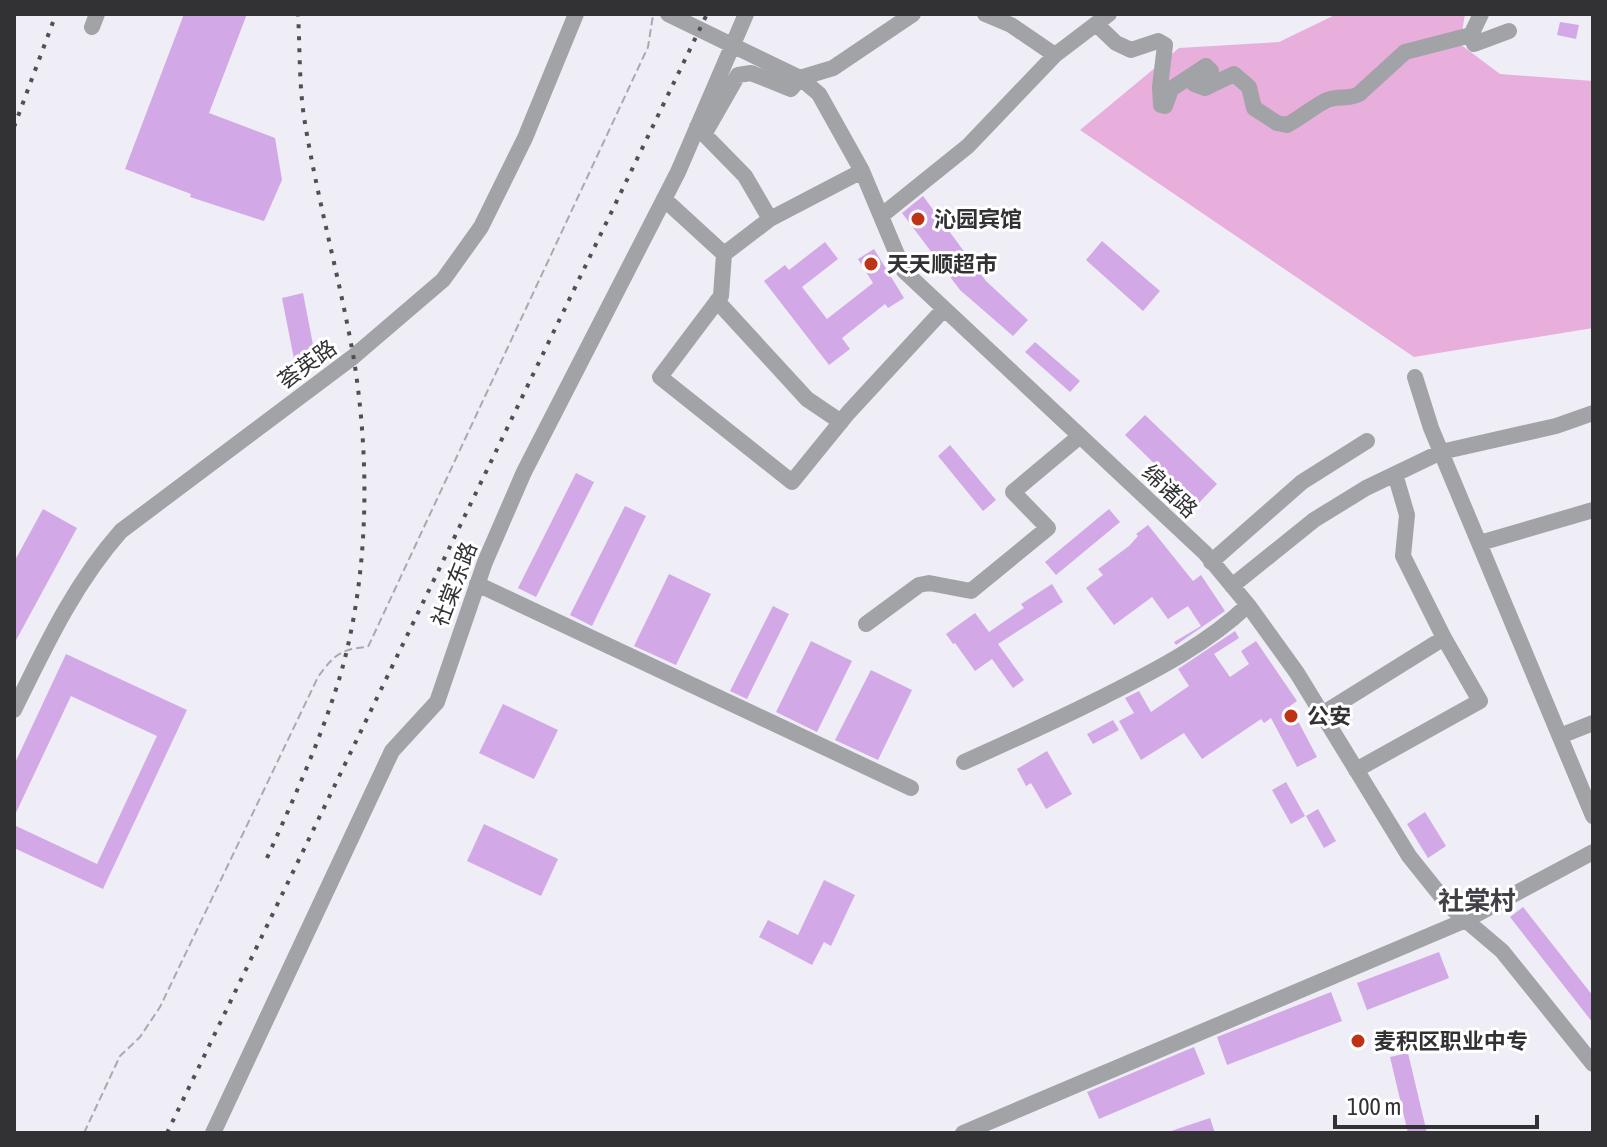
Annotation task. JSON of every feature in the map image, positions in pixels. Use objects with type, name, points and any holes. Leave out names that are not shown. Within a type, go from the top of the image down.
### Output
[{"type":"street","name":"荟英路","points":[[14,710],[65,609],[94,562],[121,531],[353,357],[443,280],[481,227],[525,138],[576,14]]},
{"type":"street","name":"绵诸路","points":[[668,14],[800,78],[819,94],[862,171],[904,271],[1080,436],[1232,586],[1297,673],[1409,856],[1449,906],[1502,951],[1593,1064]]},
{"type":"street","name":"社棠东路","points":[[213,1133],[392,751],[437,702],[477,584],[524,472],[701,130],[746,14]]},
{"type":"street","points":[[770,219],[745,176],[701,130],[738,75],[751,73],[791,89],[800,78],[833,68],[913,14]]},
{"type":"street","points":[[985,14],[1010,18],[1055,55]]},
{"type":"street","points":[[1481,14],[1471,35],[1474,44],[1509,31]]},
{"type":"street","points":[[881,216],[968,146],[1055,55],[1102,19],[1116,43],[1131,50],[1158,41],[1165,45],[1161,105],[1165,106],[1171,89],[1206,66],[1211,71],[1194,84],[1205,88],[1234,74],[1249,87],[1254,108],[1277,123],[1287,125],[1328,99],[1350,99],[1359,94],[1405,52],[1471,35]]},
{"type":"street","points":[[862,171],[770,219],[724,254],[721,296],[660,377],[792,482],[841,422],[944,309]]},
{"type":"street","points":[[664,199],[724,254]]},
{"type":"street","points":[[717,301],[807,399],[841,422]]},
{"type":"street","points":[[1415,377],[1441,452],[1591,807]]},
{"type":"street","points":[[1232,586],[1314,520],[1395,474],[1441,452],[1556,426],[1593,413]]},
{"type":"street","points":[[866,624],[919,585],[929,583],[971,591],[1048,528],[1013,492],[1080,436]]},
{"type":"street","points":[[1211,562],[1302,482],[1367,441]]},
{"type":"street","points":[[1356,770],[1480,701],[1403,556],[1407,515],[1395,474]]},
{"type":"street","points":[[1480,543],[1593,510]]},
{"type":"street","points":[[477,584],[911,788]]},
{"type":"street","points":[[964,762],[1031,733],[1154,671],[1227,625],[1248,605]]},
{"type":"street","points":[[1322,714],[1444,638]]},
{"type":"street","points":[[1560,736],[1593,723]]},
{"type":"street","points":[[963,1133],[1466,920],[1593,852]]},
{"type":"path","points":[[84,1133],[120,1056],[140,1037],[160,1007],[318,677],[327,664],[346,649],[368,647],[648,47],[653,14]]},
{"type":"shaded area","points":[[1337,14],[1465,14],[1460,44],[1500,74],[1593,81],[1593,328],[1414,357],[1080,130],[1179,48],[1279,42]]},
{"type":"building","points":[[184,14],[247,14],[209,113],[275,138],[282,180],[264,221],[190,197],[191,194],[125,169]]},
{"type":"building","points":[[1560,22],[1579,25],[1576,39],[1557,35]]},
{"type":"building","points":[[923,196],[986,281],[1028,320],[1013,336],[960,290],[902,213]]},
{"type":"building","points":[[1102,241],[1160,291],[1143,311],[1086,260]]},
{"type":"building","points":[[825,242],[838,259],[802,287],[827,319],[873,283],[858,259],[874,249],[904,298],[888,308],[885,304],[842,338],[850,349],[829,365],[764,281],[785,265],[789,270]]},
{"type":"building","points":[[303,293],[315,355],[294,359],[282,298]]},
{"type":"building","points":[[1035,342],[1080,381],[1070,392],[1025,352]]},
{"type":"building","points":[[1145,415],[1217,484],[1197,505],[1125,435]]},
{"type":"building","points":[[950,445],[996,500],[983,511],[938,456]]},
{"type":"building","points":[[576,473],[594,482],[536,597],[518,588]]},
{"type":"building","points":[[625,506],[646,516],[592,626],[570,615]]},
{"type":"building","points":[[43,509],[77,528],[14,644],[14,562]]},
{"type":"building","points":[[1109,509],[1120,522],[1056,575],[1045,562]]},
{"type":"building","points":[[1148,525],[1193,581],[1201,575],[1225,611],[1176,645],[1174,642],[1201,626],[1188,606],[1168,619],[1152,597],[1114,625],[1086,588],[1103,575],[1098,569],[1129,546],[1138,536],[1136,534]]},
{"type":"building","points":[[669,574],[711,594],[676,665],[634,646]]},
{"type":"building","points":[[1052,584],[1063,602],[998,644],[1024,680],[1013,688],[992,659],[975,671],[946,634],[975,613],[989,632],[1024,608],[1021,604]]},
{"type":"building","points":[[773,606],[789,614],[747,699],[730,691]]},
{"type":"building","points":[[1235,631],[1239,638],[1214,654],[1230,677],[1249,664],[1241,651],[1256,641],[1297,701],[1290,706],[1317,757],[1297,767],[1271,718],[1264,723],[1261,719],[1202,759],[1184,733],[1141,760],[1119,721],[1134,713],[1125,698],[1139,691],[1151,712],[1189,686],[1178,669]]},
{"type":"building","points":[[811,641],[852,661],[817,732],[776,712]]},
{"type":"building","points":[[66,654],[187,710],[103,889],[14,848],[14,825],[97,864],[157,736],[71,696],[14,817],[14,765]]},
{"type":"building","points":[[871,670],[912,690],[878,760],[835,740]]},
{"type":"building","points":[[503,704],[558,730],[534,779],[479,753]]},
{"type":"building","points":[[1113,720],[1119,730],[1093,744],[1087,734]]},
{"type":"building","points":[[1047,751],[1072,794],[1046,809],[1031,783],[1026,786],[1017,769]]},
{"type":"building","points":[[1286,782],[1305,816],[1291,824],[1272,790]]},
{"type":"building","points":[[1318,809],[1336,841],[1324,848],[1306,816]]},
{"type":"building","points":[[1425,812],[1446,846],[1428,858],[1407,824]]},
{"type":"building","points":[[484,824],[558,859],[541,896],[467,861]]},
{"type":"building","points":[[824,880],[855,895],[831,946],[824,942],[812,965],[759,937],[768,920],[798,935]]},
{"type":"building","points":[[1523,907],[1593,996],[1593,1023],[1510,917]]},
{"type":"building","points":[[1439,952],[1449,978],[1367,1010],[1357,983]]},
{"type":"building","points":[[1331,992],[1342,1021],[1227,1065],[1217,1037]]},
{"type":"building","points":[[1194,1047],[1205,1074],[1099,1119],[1087,1092]]},
{"type":"building","points":[[1408,1053],[1427,1133],[1408,1133],[1390,1057]]},
{"type":"building","points":[[1210,1118],[1215,1133],[1171,1133],[1171,1131]]},
{"type":"railway","points":[[14,127],[56,14]]},
{"type":"railway","points":[[267,858],[316,744],[341,673],[357,596],[364,517],[363,438],[354,360],[304,117],[298,14]]},
{"type":"railway","points":[[167,1133],[707,14]]},
{"type":"place","name":"沁园宾馆","points":[[918,219]]},
{"type":"place","name":"天天顺超市","points":[[871,264]]},
{"type":"place","name":"公安","points":[[1291,716]]},
{"type":"place","name":"麦积区职业中专","points":[[1358,1041]]},
{"type":"district","name":"社棠村","points":[[1477,901]]}]
